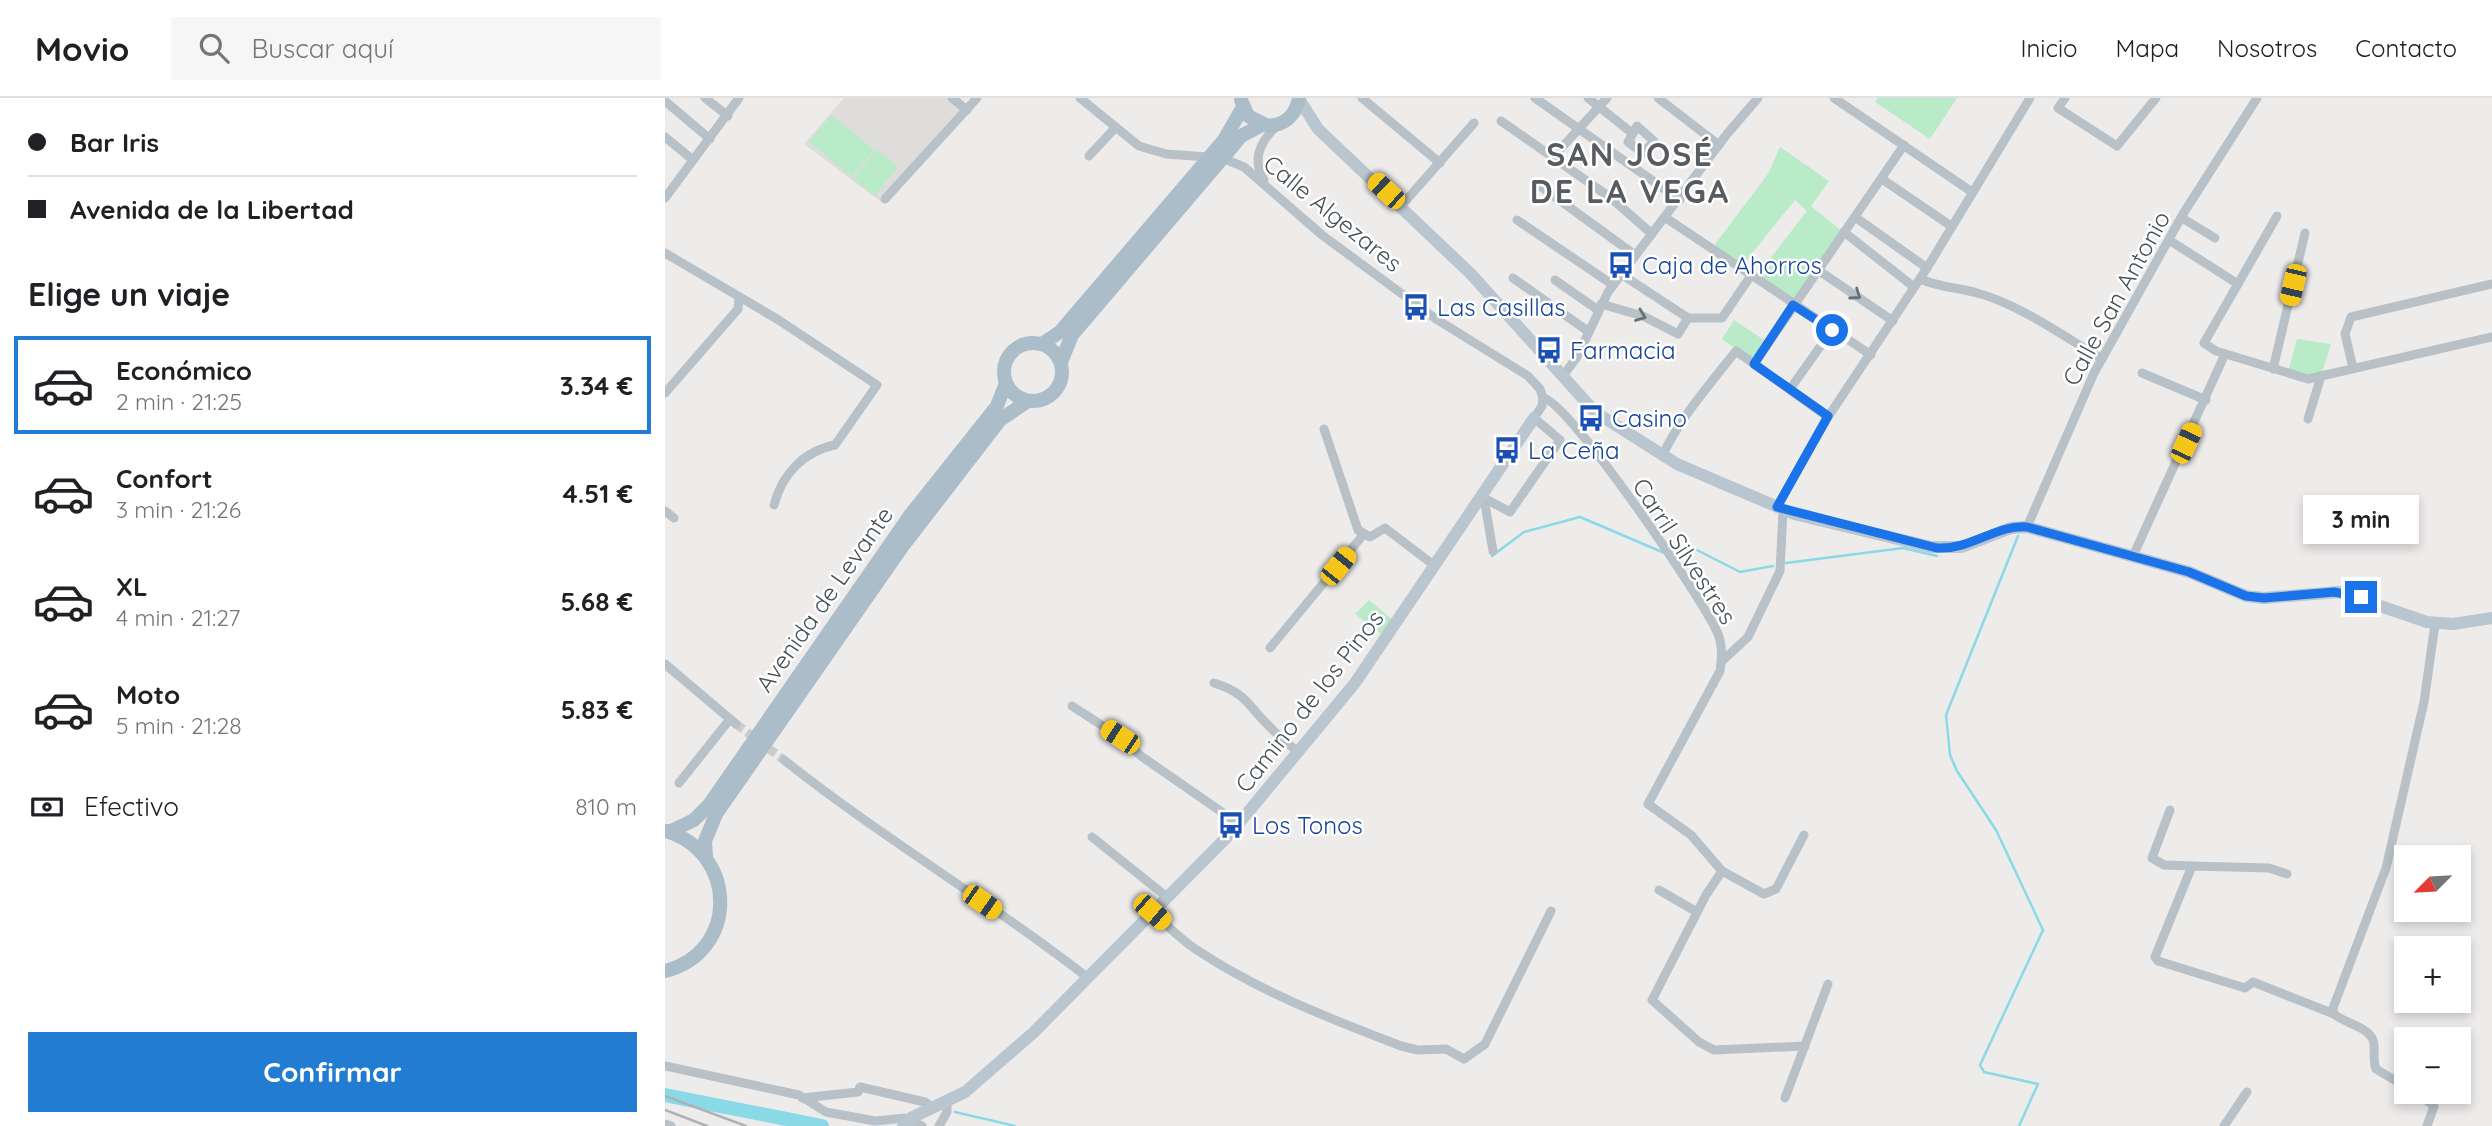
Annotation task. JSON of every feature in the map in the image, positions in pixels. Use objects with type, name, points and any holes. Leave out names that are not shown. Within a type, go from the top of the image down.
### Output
[{"type":"main road","points":[[1284,122],[1303,98],[1318,129],[1402,205],[1498,302],[1601,417],[1694,473],[1780,508],[1937,548],[1962,547],[2011,527],[2027,527],[2189,572],[2246,596],[2264,598],[2339,592],[2435,624],[2492,618]]},
{"type":"main road","points":[[1242,103],[1252,120],[1262,125]]},
{"type":"main road","points":[[1061,362],[1051,349],[1042,344],[1025,344],[1012,352],[1005,367],[1006,383],[1013,393],[1028,401],[1043,400],[1056,391],[1062,377],[1061,362],[1072,335],[1216,157],[1242,103]]},
{"type":"main road","points":[[1042,344],[1060,332],[1216,157],[1241,136],[1262,125],[1284,122],[1318,129]]},
{"type":"main road","name":"Avenida de Levante","points":[[667,831],[694,820],[709,804],[911,514],[997,406],[1006,383]]},
{"type":"main road","name":"Avenida de Levante","points":[[706,857],[705,841],[716,814],[869,592],[993,428],[1007,413],[1028,401]]},
{"type":"main road","name":"Camino de los Pinos","points":[[906,1123],[971,1086],[1033,1033],[1239,824],[1356,683],[1534,418]]},
{"type":"main road","points":[[665,971],[688,961],[703,948],[714,932],[720,913],[717,878],[706,857],[683,837],[667,831]]},
{"type":"street","points":[[705,98],[728,116]]},
{"type":"street","points":[[665,198],[739,98]]},
{"type":"street","points":[[952,98],[967,110]]},
{"type":"street","points":[[885,199],[977,98]]},
{"type":"street","name":"Calle Algezares","points":[[1080,98],[1115,128],[1153,151],[1182,156],[1216,157],[1244,167],[1329,240],[1436,319],[1528,376],[1537,385],[1542,398]]},
{"type":"street","points":[[1362,98],[1440,163]]},
{"type":"street","points":[[1535,98],[1578,131],[1680,200]]},
{"type":"street","points":[[1588,98],[1632,133]]},
{"type":"street","points":[[1554,156],[1607,98]]},
{"type":"street","points":[[1658,98],[1719,145]]},
{"type":"street","points":[[1563,376],[1613,285],[1758,98]]},
{"type":"street","points":[[1835,98],[1972,192]]},
{"type":"street","points":[[1721,662],[1748,637],[1780,571],[1780,508],[1828,416],[1927,268],[2030,98]]},
{"type":"street","points":[[2066,98],[2058,108],[2117,146],[2156,98]]},
{"type":"street","name":"Calle San Antonio","points":[[2027,527],[2102,359],[2182,218],[2257,98]]},
{"type":"street","points":[[665,101],[710,139]]},
{"type":"street","points":[[1501,121],[1611,198],[1652,233]]},
{"type":"street","points":[[1269,187],[1259,173],[1258,156],[1265,139],[1284,122]]},
{"type":"street","points":[[1402,205],[1474,123]]},
{"type":"street","points":[[1089,156],[1115,128]]},
{"type":"street","points":[[665,137],[693,160]]},
{"type":"street","points":[[1754,364],[1904,145]]},
{"type":"street","points":[[1882,179],[1951,226]]},
{"type":"street","points":[[1536,183],[1635,255]]},
{"type":"street","points":[[2277,216],[2204,343],[2225,354],[2308,379],[2492,337]]},
{"type":"street","points":[[1855,217],[1927,268]]},
{"type":"street","points":[[1665,218],[1871,355]]},
{"type":"street","points":[[2182,218],[2215,238]]},
{"type":"street","points":[[1517,220],[1613,285]]},
{"type":"street","points":[[1844,232],[1917,283],[1977,293],[1999,302],[2048,326],[2102,359]]},
{"type":"street","points":[[2273,369],[2305,233]]},
{"type":"street","points":[[2169,240],[2238,284]]},
{"type":"street","points":[[665,253],[877,385],[835,445],[820,448],[795,465],[778,489],[774,505]]},
{"type":"street","points":[[1818,270],[1893,321]]},
{"type":"street","points":[[1621,274],[1688,318],[1722,318],[1750,277]]},
{"type":"street","points":[[1513,278],[1588,332]]},
{"type":"street","points":[[1555,280],[1600,307],[1643,316],[1678,334],[1688,318]]},
{"type":"street","points":[[2353,368],[2345,334],[2351,317],[2492,284]]},
{"type":"street","points":[[665,393],[738,309],[739,297]]},
{"type":"street","points":[[1790,389],[1832,330]]},
{"type":"street","points":[[1662,456],[1682,419],[1736,351],[1828,416]]},
{"type":"street","points":[[2133,556],[2225,354]]},
{"type":"street","points":[[2142,373],[2206,400]]},
{"type":"street","points":[[2308,419],[2321,376]]},
{"type":"street","name":"Camino de los Pinos","points":[[1534,418],[1542,406],[1542,398]]},
{"type":"street","name":"Carril Silvestres","points":[[1542,398],[1550,398],[1576,427],[1665,548],[1709,614],[1720,637],[1720,671],[1647,804],[1691,835],[1722,871]]},
{"type":"street","points":[[1482,497],[1510,512],[1560,440],[1534,418]]},
{"type":"street","points":[[1324,429],[1358,530],[1370,537],[1385,528],[1435,566]]},
{"type":"street","points":[[1482,497],[1493,551]]},
{"type":"street","points":[[665,511],[674,518]]},
{"type":"street","points":[[1270,648],[1363,535]]},
{"type":"street","points":[[2334,1014],[2335,999],[2386,868],[2424,702],[2435,624]]},
{"type":"street","points":[[665,664],[733,722],[679,783]]},
{"type":"street","points":[[1214,682],[1232,688],[1248,699],[1267,725],[1298,752]]},
{"type":"street","points":[[1072,706],[1120,737],[1141,756],[1239,824]]},
{"type":"street","points":[[784,760],[840,804],[1088,978]]},
{"type":"street","points":[[2170,810],[2152,858],[2164,865],[2269,867],[2287,874]]},
{"type":"street","points":[[1804,835],[1776,889],[1763,894],[1722,871],[1697,912],[1652,1000],[1699,1042],[1714,1049],[1805,1046]]},
{"type":"street","points":[[1092,837],[1167,897]]},
{"type":"street","points":[[2192,866],[2155,957],[2158,961],[2245,988],[2253,982],[2334,1014],[2340,1020],[2367,1032],[2372,1039],[2376,1069],[2394,1080]]},
{"type":"street","points":[[1659,890],[1697,912]]},
{"type":"street","points":[[1152,912],[1195,949],[1245,979],[1299,1005],[1401,1046],[1418,1050],[1446,1049],[1464,1059],[1485,1044],[1551,911]]},
{"type":"street","points":[[1785,1098],[1828,984]]},
{"type":"street","points":[[665,1066],[802,1098],[844,1096],[858,1092],[860,1087],[925,1102],[933,1108]]},
{"type":"street","points":[[2224,1126],[2247,1092]]},
{"type":"street","points":[[802,1098],[826,1112],[922,1126]]},
{"type":"street","points":[[939,1126],[947,1112],[947,1102]]},
{"type":"street","points":[[2427,1126],[2434,1106],[2431,1104]]},
{"type":"street","points":[[665,1124],[671,1126]]},
{"type":"shaded area","points":[[844,98],[952,98],[967,110],[881,202],[804,144]]},
{"type":"green space","points":[[1878,98],[1957,98],[1930,139],[1875,102]]},
{"type":"green space","points":[[831,115],[874,149],[852,177],[809,142]]},
{"type":"green space","points":[[1780,147],[1829,181],[1811,206],[1843,232],[1792,304],[1755,278],[1807,211],[1795,200],[1741,267],[1712,248],[1768,174]]},
{"type":"green space","points":[[876,149],[898,166],[875,196],[853,179]]},
{"type":"green space","points":[[1734,320],[1767,342],[1754,362],[1722,339]]},
{"type":"green space","points":[[2297,339],[2331,344],[2321,376],[2308,379],[2288,372]]},
{"type":"green space","points":[[1369,600],[1393,620],[1384,636],[1355,614]]},
{"type":"waterway","points":[[1492,556],[1524,532],[1580,517],[1662,552]]},
{"type":"waterway","points":[[2018,536],[1946,715],[1950,755],[1957,771],[1996,830],[2043,930],[1980,1065],[1984,1072],[2038,1084],[2019,1126]]},
{"type":"waterway","points":[[1786,563],[1903,548],[1937,556]]},
{"type":"waterway","points":[[1685,550],[1695,549],[1740,572],[1773,566]]},
{"type":"waterway","points":[[665,1095],[822,1126]]},
{"type":"waterway","points":[[955,1112],[1015,1126]]},
{"type":"tunnel","points":[[736,724],[784,760]]},
{"type":"railway","points":[[665,1096],[746,1126]]},
{"type":"railway","points":[[665,1110],[707,1126]]},
{"type":"place","name":"Caja de Ahorros","points":[[1621,265]]},
{"type":"place","name":"Las Casillas","points":[[1416,307]]},
{"type":"place","name":"Farmacia","points":[[1549,350]]},
{"type":"place","name":"Casino","points":[[1591,418]]},
{"type":"place","name":"La Ceña","points":[[1507,450]]},
{"type":"place","name":"Los Tonos","points":[[1231,825]]},
{"type":"district","name":"SAN JOSÉ DE LA VEGA","points":[[1630,172]]},
{"type":"route","points":[[1832,330],[1793,305],[1754,364],[1828,416],[1777,507],[1799,515],[1937,548],[1962,547],[2011,527],[2027,527],[2189,572],[2246,596],[2264,598],[2334,592],[2361,597]]}]
